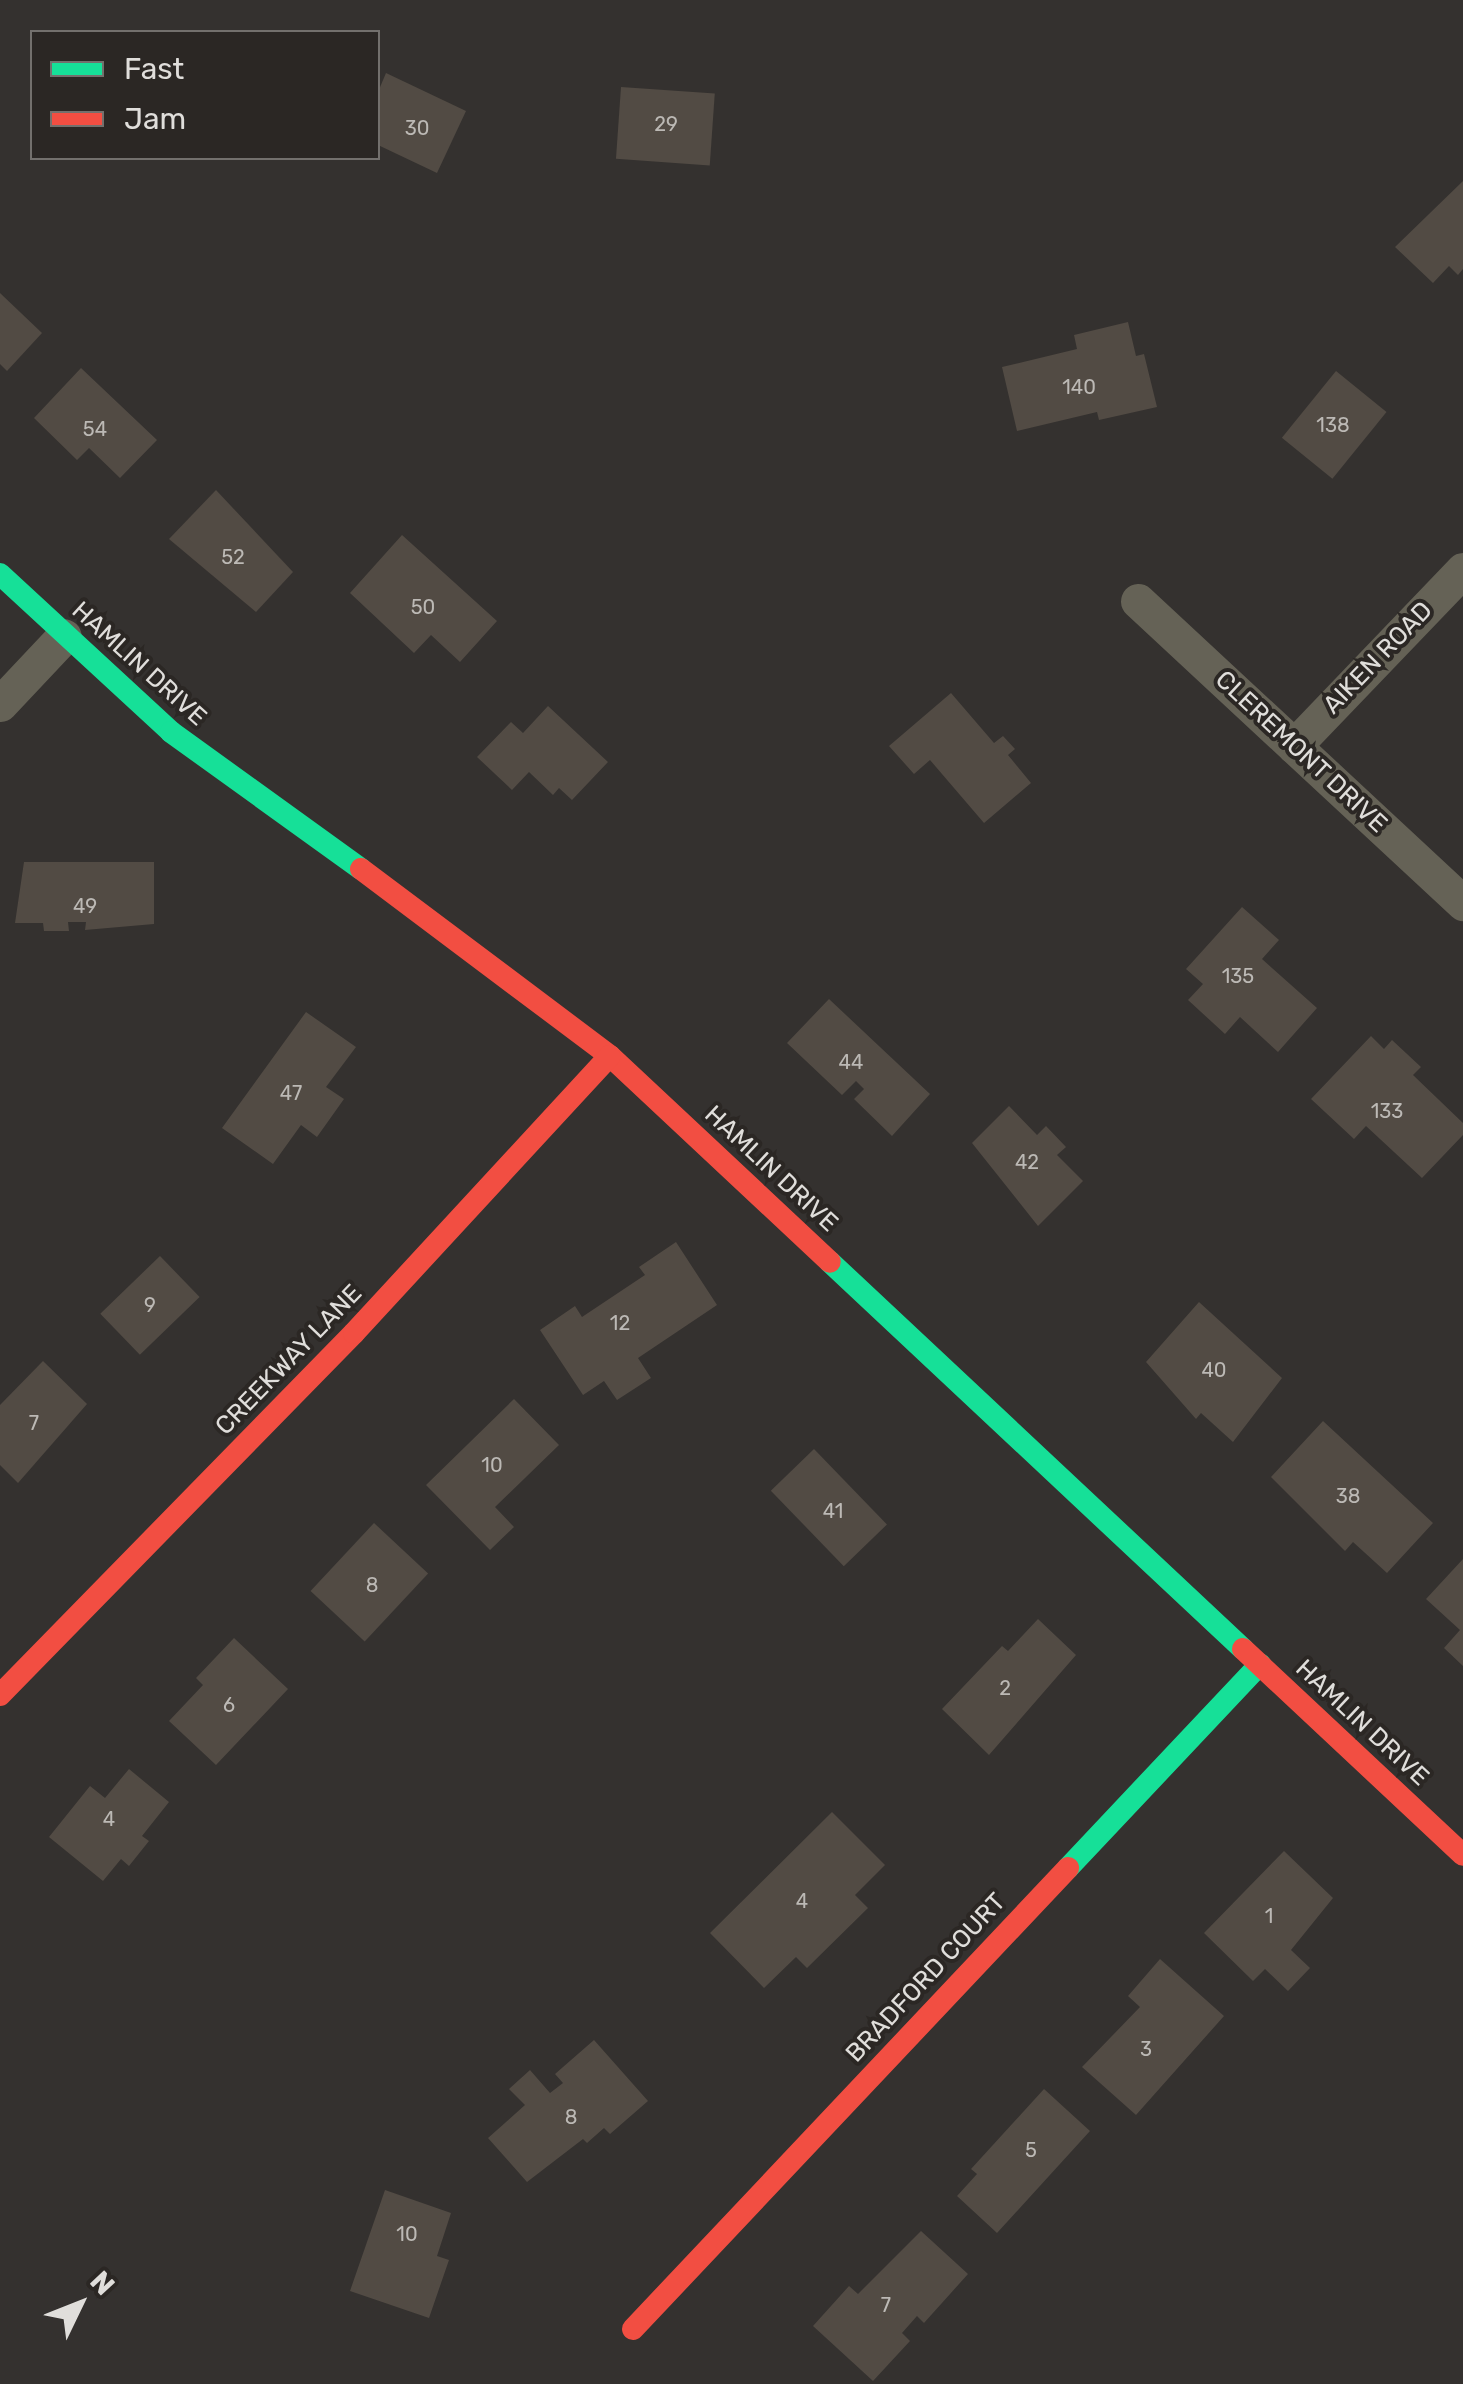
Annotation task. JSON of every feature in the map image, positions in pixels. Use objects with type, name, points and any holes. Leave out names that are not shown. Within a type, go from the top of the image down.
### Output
[{"type":"street","name":"AIKEN ROAD","points":[[1294,746],[1463,570]]},
{"type":"street","name":"HAMLIN DRIVE","points":[[0,574],[171,732],[533,992],[610,1056],[1463,1854]]},
{"type":"street","name":"CLEREMONT DRIVE","points":[[1138,601],[1463,904]]},
{"type":"street","points":[[0,704],[64,636]]},
{"type":"street","name":"CREEKWAY LANE","points":[[0,1695],[354,1333],[610,1056]]},
{"type":"street","name":"BRADFORD COURT","points":[[632,2329],[1260,1664]]},
{"type":"building","points":[[386,73],[466,111],[437,173],[380,146],[380,87]]},
{"type":"building","points":[[621,87],[715,94],[710,165],[616,159]]},
{"type":"building","points":[[1463,181],[1463,269],[1458,275],[1449,266],[1433,283],[1395,247]]},
{"type":"building","points":[[0,293],[42,333],[7,371],[0,364]]},
{"type":"building","points":[[1128,322],[1136,356],[1144,354],[1157,407],[1099,420],[1097,412],[1017,431],[1002,367],[1077,349],[1074,335]]},
{"type":"building","points":[[81,368],[157,440],[120,478],[89,448],[77,460],[34,418]]},
{"type":"building","points":[[1336,371],[1387,412],[1332,479],[1282,438]]},
{"type":"building","points":[[216,490],[293,572],[256,612],[169,539]]},
{"type":"building","points":[[402,535],[497,621],[460,662],[431,635],[414,653],[350,593]]},
{"type":"building","points":[[951,693],[994,743],[1003,736],[1015,749],[1008,755],[1031,783],[984,823],[930,760],[914,774],[889,746]]},
{"type":"building","points":[[548,706],[608,762],[572,800],[559,788],[553,795],[529,772],[512,790],[477,757],[511,722],[523,733]]},
{"type":"building","points":[[24,862],[154,862],[154,924],[85,930],[86,922],[68,922],[69,931],[44,931],[43,923],[15,923]]},
{"type":"building","points":[[1242,907],[1279,940],[1262,959],[1317,1008],[1278,1052],[1240,1017],[1225,1034],[1188,1000],[1203,984],[1186,969]]},
{"type":"building","points":[[829,999],[930,1094],[892,1136],[854,1099],[864,1089],[856,1081],[842,1095],[787,1043]]},
{"type":"building","points":[[306,1012],[356,1047],[326,1087],[344,1099],[317,1137],[301,1125],[273,1164],[222,1128]]},
{"type":"building","points":[[1371,1036],[1384,1049],[1392,1040],[1421,1067],[1413,1075],[1463,1123],[1463,1135],[1422,1178],[1366,1126],[1354,1139],[1311,1099]]},
{"type":"building","points":[[1009,1106],[1037,1135],[1046,1126],[1066,1147],[1057,1155],[1083,1181],[1038,1226],[972,1143]]},
{"type":"building","points":[[676,1242],[717,1305],[638,1358],[651,1378],[617,1400],[604,1381],[583,1395],[540,1330],[575,1306],[582,1317],[645,1275],[639,1267]]},
{"type":"building","points":[[160,1256],[200,1297],[140,1355],[100,1314]]},
{"type":"building","points":[[1199,1302],[1282,1378],[1233,1442],[1201,1413],[1196,1419],[1146,1362]]},
{"type":"building","points":[[43,1361],[87,1404],[18,1483],[0,1465],[0,1405]]},
{"type":"building","points":[[514,1399],[559,1445],[495,1507],[514,1527],[490,1550],[426,1485]]},
{"type":"building","points":[[1323,1421],[1433,1523],[1387,1573],[1353,1542],[1345,1551],[1271,1477]]},
{"type":"building","points":[[814,1449],[887,1525],[844,1566],[771,1491]]},
{"type":"building","points":[[374,1523],[428,1573],[365,1641],[311,1591]]},
{"type":"building","points":[[1463,1559],[1463,1666],[1444,1648],[1460,1630],[1426,1599]]},
{"type":"building","points":[[1038,1619],[1076,1655],[989,1755],[942,1709],[1002,1646],[1008,1651]]},
{"type":"building","points":[[234,1638],[288,1689],[216,1765],[169,1721],[203,1685],[196,1678]]},
{"type":"building","points":[[129,1769],[169,1802],[142,1836],[149,1841],[129,1866],[121,1859],[103,1881],[49,1837],[90,1786],[105,1798]]},
{"type":"building","points":[[832,1812],[885,1865],[855,1895],[868,1908],[807,1968],[796,1957],[764,1988],[710,1933]]},
{"type":"building","points":[[1284,1851],[1333,1898],[1291,1950],[1310,1968],[1288,1991],[1265,1969],[1253,1981],[1204,1933]]},
{"type":"building","points":[[1160,1959],[1224,2016],[1136,2115],[1082,2067],[1140,2007],[1128,1996]]},
{"type":"building","points":[[594,2040],[648,2101],[610,2134],[604,2128],[587,2143],[583,2139],[527,2182],[488,2138],[525,2105],[509,2089],[530,2070],[550,2093],[563,2083],[555,2074]]},
{"type":"building","points":[[1044,2089],[1090,2131],[997,2233],[957,2196],[977,2174],[971,2169]]},
{"type":"building","points":[[385,2190],[451,2213],[437,2256],[449,2260],[429,2318],[350,2291]]},
{"type":"building","points":[[921,2231],[968,2274],[924,2323],[917,2316],[902,2333],[910,2341],[873,2381],[813,2326],[849,2286],[858,2294]]},
{"type":"traffic: fast","points":[[0,574],[171,732],[361,869]]},
{"type":"traffic: fast","points":[[830,1262],[1243,1649]]},
{"type":"traffic: fast","points":[[1068,1868],[1260,1664]]},
{"type":"traffic: jam","points":[[361,869],[610,1056],[830,1262]]},
{"type":"traffic: jam","points":[[0,1695],[354,1333],[610,1056]]},
{"type":"traffic: jam","points":[[1243,1649],[1463,1855]]},
{"type":"traffic: jam","points":[[633,2329],[1068,1868]]}]
